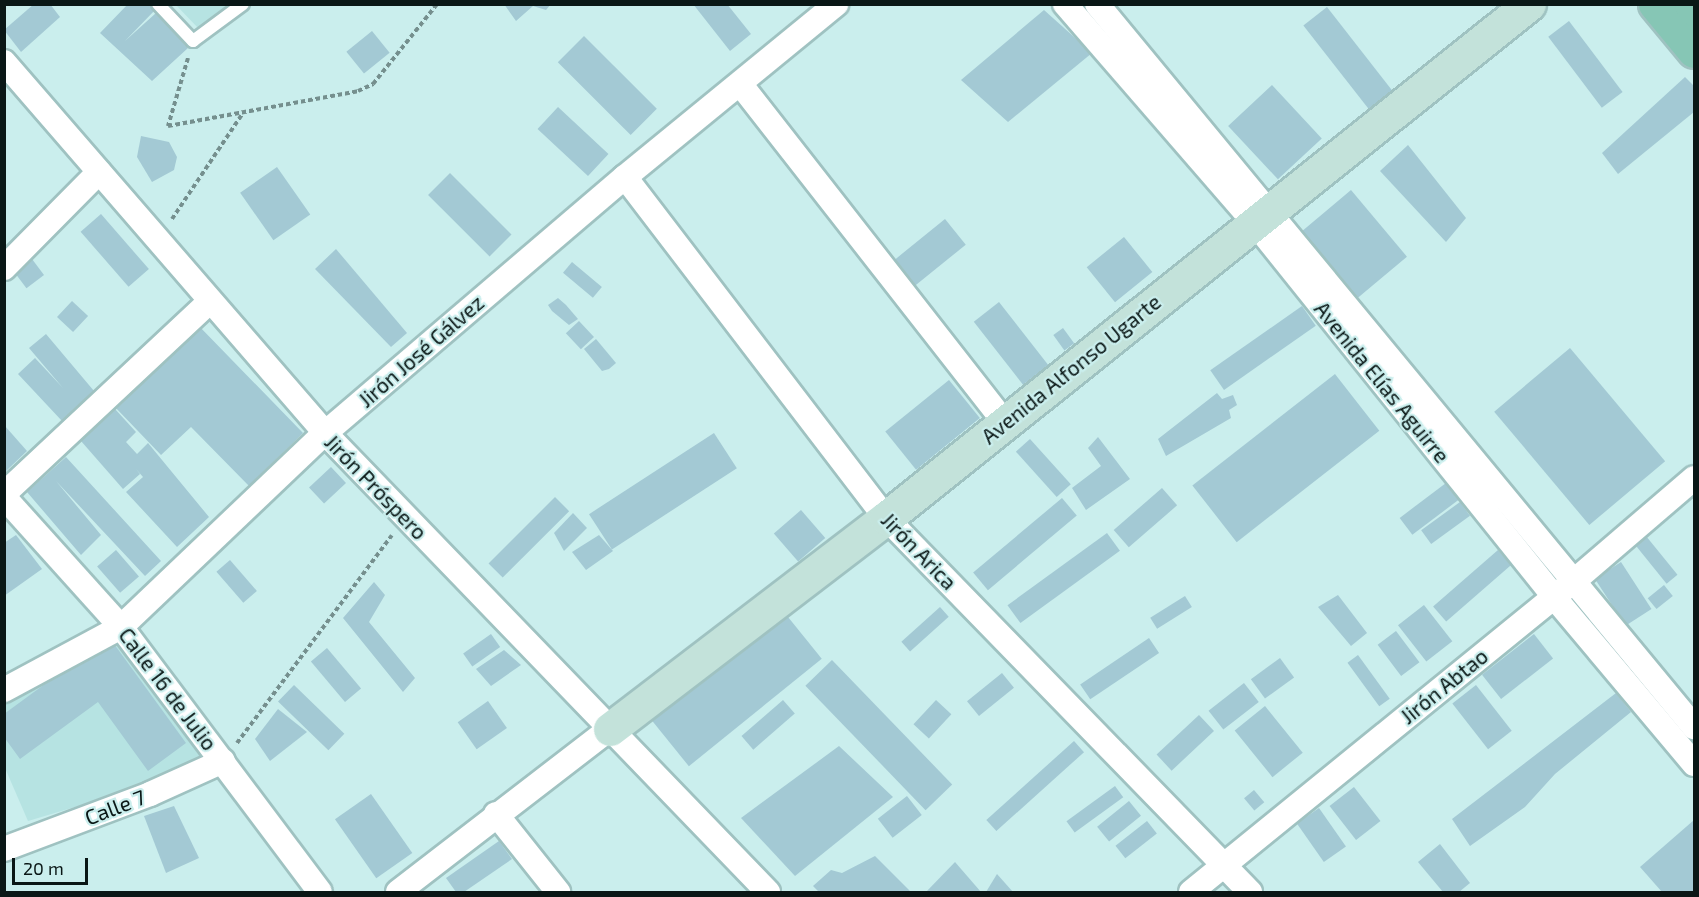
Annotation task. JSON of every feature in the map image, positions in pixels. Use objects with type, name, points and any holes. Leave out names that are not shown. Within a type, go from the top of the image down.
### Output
[{"type":"main road","name":"Avenida Alfonso Ugarte","points":[[610,729],[886,518],[1529,4]]},
{"type":"main road","points":[[1655,4],[1695,51]]},
{"type":"main road","points":[[1691,4],[1695,9]]},
{"type":"street","name":"Jirón José Gálvez","points":[[4,690],[121,627],[326,433],[625,177],[741,86],[836,4]]},
{"type":"street","name":"Avenida Elías Aguirre","points":[[1065,4],[1261,216],[1574,581],[1695,727]]},
{"type":"street","name":"Avenida Elías Aguirre","points":[[1096,4],[1554,597],[1695,764]]},
{"type":"street","name":"Jirón Próspero","points":[[4,62],[208,302],[326,433],[405,518],[768,892]]},
{"type":"street","points":[[741,86],[1004,423]]},
{"type":"street","points":[[4,268],[99,172]]},
{"type":"street","name":"Jirón Arica","points":[[625,177],[886,518],[1250,892]]},
{"type":"street","points":[[4,495],[208,302]]},
{"type":"street","name":"Jirón Abtao","points":[[1191,892],[1574,581],[1695,478]]},
{"type":"street","name":"Calle 16 de Julio","points":[[4,495],[121,627],[320,892]]},
{"type":"street","points":[[398,892],[496,814],[610,729]]},
{"type":"street","name":"Calle 7","points":[[4,849],[150,794],[223,761]]},
{"type":"street","points":[[496,814],[558,892]]},
{"type":"lane","points":[[158,4],[193,41],[243,4]]},
{"type":"path","points":[[193,41],[168,126],[358,91],[373,84],[437,4]]},
{"type":"path","points":[[158,242],[243,112]]},
{"type":"path","points":[[223,761],[405,518]]},
{"type":"shaded area","points":[[176,5],[233,5],[199,29]]},
{"type":"shaded area","points":[[119,637],[207,754],[142,787],[28,821],[5,768],[4,701]]},
{"type":"building","points":[[34,4],[50,4],[60,17],[21,52],[4,30]]},
{"type":"building","points":[[128,4],[149,4],[155,10],[125,41],[156,13],[188,48],[152,81],[100,33]]},
{"type":"building","points":[[504,4],[551,4],[546,10],[533,6],[516,21]]},
{"type":"building","points":[[693,4],[727,4],[751,34],[730,51]]},
{"type":"building","points":[[1327,7],[1394,93],[1370,111],[1303,25]]},
{"type":"building","points":[[1044,10],[1092,53],[1008,122],[961,80]]},
{"type":"building","points":[[1569,21],[1623,92],[1602,108],[1548,37]]},
{"type":"building","points":[[372,31],[390,53],[364,74],[346,52]]},
{"type":"building","points":[[584,36],[657,109],[631,135],[558,62]]},
{"type":"building","points":[[1685,77],[1694,86],[1694,112],[1618,174],[1602,153]]},
{"type":"building","points":[[1272,85],[1322,138],[1278,179],[1228,126]]},
{"type":"building","points":[[558,107],[608,154],[588,176],[538,129]]},
{"type":"building","points":[[141,136],[169,142],[177,157],[174,170],[152,182],[137,157]]},
{"type":"building","points":[[1408,145],[1466,218],[1446,242],[1380,171]]},
{"type":"building","points":[[277,167],[310,215],[273,240],[240,193]]},
{"type":"building","points":[[450,173],[512,235],[490,256],[428,195]]},
{"type":"building","points":[[1351,190],[1407,257],[1358,298],[1302,231]]},
{"type":"building","points":[[101,214],[149,269],[129,287],[81,232]]},
{"type":"building","points":[[945,219],[966,245],[915,286],[894,260]]},
{"type":"building","points":[[1124,237],[1152,272],[1115,302],[1087,267]]},
{"type":"building","points":[[336,249],[407,333],[391,347],[315,269]]},
{"type":"building","points":[[32,259],[44,275],[26,288],[14,272]]},
{"type":"building","points":[[572,262],[602,287],[593,298],[563,273]]},
{"type":"building","points":[[558,298],[578,319],[569,325],[548,305]]},
{"type":"building","points":[[72,301],[88,316],[73,332],[57,317]]},
{"type":"building","points":[[999,302],[1048,365],[1023,385],[974,322]]},
{"type":"building","points":[[1302,306],[1316,326],[1224,390],[1210,370]]},
{"type":"building","points":[[579,321],[594,337],[581,349],[566,333]]},
{"type":"building","points":[[197,324],[303,433],[249,486],[191,427],[161,455],[114,406]]},
{"type":"building","points":[[1063,328],[1074,343],[1064,350],[1053,335]]},
{"type":"building","points":[[46,334],[94,391],[62,421],[18,374],[35,358],[63,388],[29,348]]},
{"type":"building","points":[[596,339],[616,363],[609,369],[602,371],[584,349]]},
{"type":"building","points":[[1570,348],[1665,461],[1589,525],[1494,412]]},
{"type":"building","points":[[1335,374],[1379,431],[1237,542],[1192,485]]},
{"type":"building","points":[[949,380],[980,418],[916,470],[885,432]]},
{"type":"building","points":[[1217,393],[1222,399],[1233,395],[1237,405],[1229,410],[1231,418],[1166,456],[1158,439]]},
{"type":"building","points":[[115,409],[136,432],[126,442],[137,454],[148,443],[209,517],[177,547],[126,492],[143,477],[136,469],[140,474],[123,489],[81,441]]},
{"type":"building","points":[[5,426],[27,451],[5,472]]},
{"type":"building","points":[[714,433],[737,468],[612,549],[589,514]]},
{"type":"building","points":[[1098,437],[1130,479],[1086,510],[1072,488],[1101,466],[1088,448]]},
{"type":"building","points":[[1030,439],[1071,484],[1057,497],[1016,452]]},
{"type":"building","points":[[66,457],[161,561],[145,576],[56,481],[101,535],[81,555],[27,492]]},
{"type":"building","points":[[331,467],[346,483],[324,504],[309,487]]},
{"type":"building","points":[[1446,483],[1459,500],[1412,535],[1400,518]]},
{"type":"building","points":[[1162,488],[1177,505],[1129,547],[1114,530]]},
{"type":"building","points":[[555,497],[569,511],[503,578],[489,563]]},
{"type":"building","points":[[1062,498],[1077,516],[988,590],[973,573]]},
{"type":"building","points":[[1460,502],[1470,516],[1431,544],[1421,530]]},
{"type":"building","points":[[801,510],[825,538],[798,562],[774,534]]},
{"type":"building","points":[[573,513],[587,528],[564,551],[554,533]]},
{"type":"building","points":[[1107,533],[1120,551],[1020,623],[1007,605]]},
{"type":"building","points":[[16,535],[42,569],[4,596],[4,543]]},
{"type":"building","points":[[599,535],[613,551],[586,570],[572,552]]},
{"type":"building","points":[[1646,536],[1677,575],[1667,584],[1635,545]]},
{"type":"building","points":[[116,550],[139,576],[120,593],[97,566]]},
{"type":"building","points":[[1498,550],[1511,565],[1446,622],[1433,606]]},
{"type":"building","points":[[230,560],[257,591],[243,603],[216,572]]},
{"type":"building","points":[[1621,562],[1651,609],[1626,626],[1595,579]]},
{"type":"building","points":[[374,582],[385,595],[369,622],[415,678],[403,692],[343,618]]},
{"type":"building","points":[[1664,585],[1673,596],[1656,609],[1648,598]]},
{"type":"building","points":[[1338,595],[1367,633],[1351,646],[1318,607]]},
{"type":"building","points":[[1185,596],[1192,607],[1157,629],[1150,618]]},
{"type":"building","points":[[1424,605],[1452,641],[1426,662],[1398,625]]},
{"type":"building","points":[[940,607],[949,617],[910,651],[901,642]]},
{"type":"building","points":[[784,612],[822,659],[689,766],[651,720]]},
{"type":"building","points":[[1396,631],[1419,662],[1401,676],[1378,645]]},
{"type":"building","points":[[491,634],[500,647],[472,667],[463,654]]},
{"type":"building","points":[[1534,634],[1553,658],[1501,699],[1482,675]]},
{"type":"building","points":[[109,637],[186,743],[148,771],[98,702],[20,759],[4,737],[4,714]]},
{"type":"building","points":[[1149,638],[1159,653],[1090,699],[1080,684]]},
{"type":"building","points":[[327,648],[361,689],[345,702],[311,661]]},
{"type":"building","points":[[504,650],[521,665],[491,686],[476,669]]},
{"type":"building","points":[[1358,655],[1390,699],[1379,706],[1347,663]]},
{"type":"building","points":[[1280,658],[1294,677],[1265,699],[1251,679]]},
{"type":"building","points":[[832,660],[952,784],[926,810],[805,686]]},
{"type":"building","points":[[1002,673],[1014,688],[979,716],[967,701]]},
{"type":"building","points":[[1244,683],[1259,702],[1223,730],[1209,711]]},
{"type":"building","points":[[294,685],[344,734],[328,750],[278,702]]},
{"type":"building","points":[[1476,685],[1512,731],[1488,749],[1452,703]]},
{"type":"building","points":[[1616,693],[1631,712],[1555,774],[1525,807],[1470,846],[1452,819]]},
{"type":"building","points":[[783,700],[795,714],[753,750],[741,736]]},
{"type":"building","points":[[936,700],[951,714],[929,738],[913,724]]},
{"type":"building","points":[[488,701],[507,728],[477,749],[458,722]]},
{"type":"building","points":[[1265,706],[1303,753],[1272,777],[1235,731]]},
{"type":"building","points":[[278,709],[307,732],[270,761],[255,739]]},
{"type":"building","points":[[1199,715],[1214,731],[1172,771],[1157,755]]},
{"type":"building","points":[[1074,741],[1084,752],[996,831],[986,820]]},
{"type":"building","points":[[839,746],[893,797],[795,876],[741,818]]},
{"type":"building","points":[[1115,786],[1123,797],[1075,833],[1066,821]]},
{"type":"building","points":[[1354,787],[1380,821],[1356,840],[1330,806]]},
{"type":"building","points":[[1254,790],[1264,802],[1254,811],[1244,798]]},
{"type":"building","points":[[371,794],[412,853],[376,878],[335,819]]},
{"type":"building","points":[[907,796],[922,815],[893,838],[878,819]]},
{"type":"building","points":[[1129,801],[1141,816],[1109,842],[1097,827]]},
{"type":"building","points":[[174,806],[199,858],[166,873],[144,816]]},
{"type":"building","points":[[1319,808],[1346,847],[1324,862],[1297,823]]},
{"type":"building","points":[[1694,820],[1694,892],[1662,892],[1640,867]]},
{"type":"building","points":[[1147,821],[1157,834],[1125,858],[1115,846]]},
{"type":"building","points":[[499,841],[512,859],[464,892],[456,892],[446,878]]},
{"type":"building","points":[[1440,844],[1470,883],[1459,892],[1443,892],[1418,862]]},
{"type":"building","points":[[875,856],[911,892],[819,892],[813,886],[831,870],[842,873]]},
{"type":"building","points":[[955,862],[981,892],[926,892]]},
{"type":"building","points":[[997,874],[1013,892],[986,892]]}]
